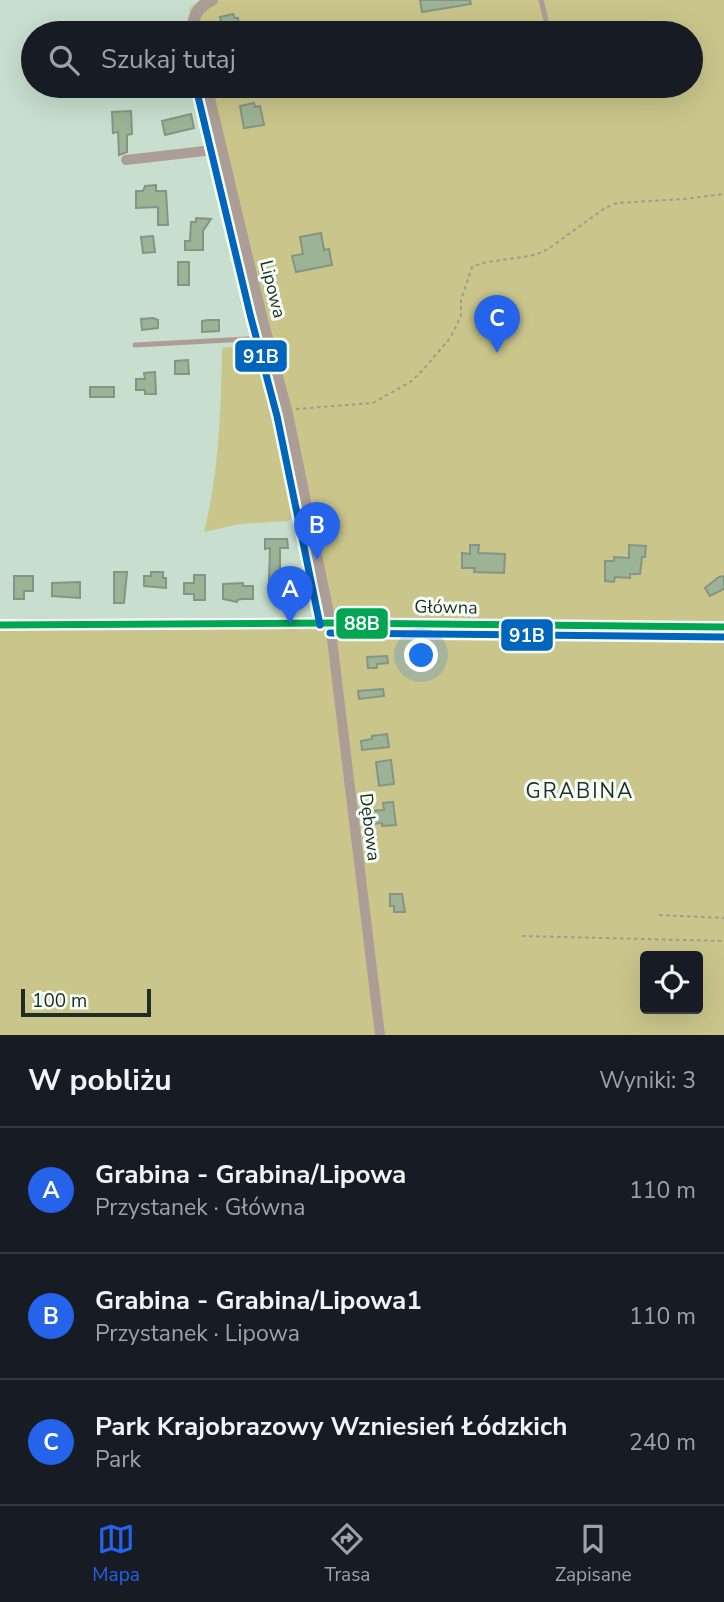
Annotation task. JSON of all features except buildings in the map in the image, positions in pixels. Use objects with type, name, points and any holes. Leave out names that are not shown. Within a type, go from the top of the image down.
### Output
[{"type":"street","points":[[193,21],[196,12],[212,0]]},
{"type":"street","name":"Lipowa","points":[[209,98],[287,414],[330,623]]},
{"type":"street","points":[[126,160],[222,149]]},
{"type":"street","name":"Główna","points":[[0,625],[330,623],[724,627]]},
{"type":"street","name":"Dębowa","points":[[330,623],[380,1035]]},
{"type":"lane","points":[[541,0],[546,21]]},
{"type":"lane","points":[[135,345],[267,338]]},
{"type":"path","points":[[287,414],[296,409],[373,403],[410,382],[450,338],[461,316],[461,300],[472,267],[535,255],[548,249],[605,208],[617,203],[724,194]]},
{"type":"path","points":[[659,915],[724,918]]},
{"type":"path","points":[[522,936],[724,941]]},
{"type":"shaded area","points":[[200,0],[724,0],[724,1035],[0,1035],[0,621],[331,622],[210,98],[703,98],[703,21],[192,21],[189,9]]},
{"type":"shaded area","points":[[257,344],[269,366],[299,508],[289,521],[240,524],[204,532],[216,464],[222,348]]},
{"type":"transit line","name":"91B","points":[[198,98],[277,416],[320,625]]},
{"type":"transit line","name":"88B","points":[[0,625],[330,623],[724,627]]},
{"type":"transit line","name":"91B","points":[[330,633],[724,637]]},
{"type":"place","name":"Park Krajobrazowy Wzniesień Łódzkich","points":[[497,353]]},
{"type":"place","name":"Grabina - Grabina/Lipowa1","points":[[317,560]]},
{"type":"place","name":"Grabina - Grabina/Lipowa","points":[[290,624]]},
{"type":"district","name":"GRABINA","points":[[580,791]]}]
